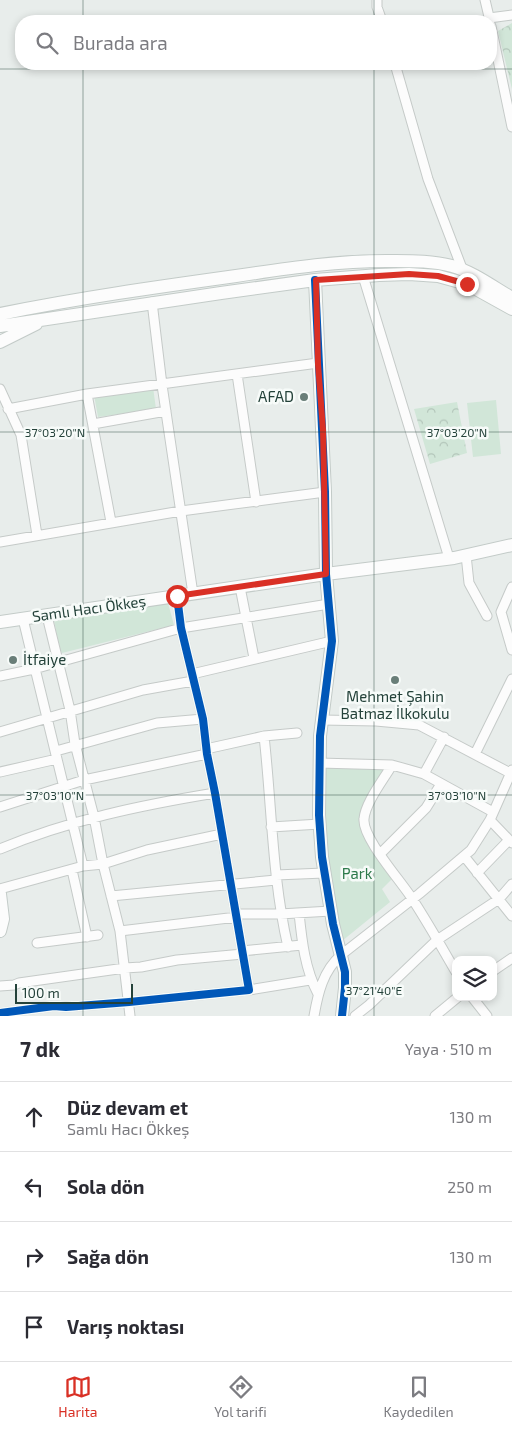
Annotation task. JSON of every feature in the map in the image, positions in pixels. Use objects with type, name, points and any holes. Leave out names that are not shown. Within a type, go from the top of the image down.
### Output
[{"type":"street","points":[[377,0],[380,15]]},
{"type":"street","points":[[485,0],[488,15]]},
{"type":"street","points":[[497,20],[512,15]]},
{"type":"street","points":[[497,55],[512,127]]},
{"type":"street","points":[[397,70],[428,180],[463,271]]},
{"type":"street","points":[[0,314],[66,300],[271,271],[349,262],[389,260],[434,263],[453,267],[512,298]]},
{"type":"street","points":[[0,326],[152,302],[316,280],[409,274],[438,276],[467,284],[512,309]]},
{"type":"street","points":[[363,276],[449,558]]},
{"type":"street","points":[[316,280],[318,364],[325,492],[326,574],[332,641],[322,720],[319,763],[320,824],[324,873],[345,972],[342,1016]]},
{"type":"street","points":[[152,302],[162,385],[193,594]]},
{"type":"street","points":[[0,342],[47,319]]},
{"type":"street","points":[[8,409],[87,394],[318,364]]},
{"type":"street","points":[[237,374],[256,502]]},
{"type":"street","points":[[0,389],[21,435],[37,535]]},
{"type":"street","points":[[87,394],[111,522]]},
{"type":"street","points":[[93,424],[166,411]]},
{"type":"street","points":[[0,542],[182,511],[325,492]]},
{"type":"street","name":"Samlı Hacı Ökkeş","points":[[0,622],[326,574],[449,558],[512,545]]},
{"type":"street","points":[[466,555],[469,583],[487,616]]},
{"type":"street","points":[[240,587],[254,658]]},
{"type":"street","points":[[512,587],[501,612],[512,650]]},
{"type":"street","points":[[177,596],[181,628],[203,719],[207,752],[232,885],[249,990]]},
{"type":"street","points":[[0,676],[34,669],[181,628],[329,604]]},
{"type":"street","points":[[47,616],[70,710],[75,744],[94,817],[102,864],[120,931],[130,1016]]},
{"type":"street","points":[[23,619],[83,866]]},
{"type":"street","points":[[0,732],[70,710],[254,658],[332,641]]},
{"type":"street","points":[[475,754],[512,679]]},
{"type":"street","points":[[0,772],[56,755],[75,744],[156,723],[203,719]]},
{"type":"street","points":[[314,1016],[318,994],[330,966],[341,955],[413,899],[471,850],[491,816],[511,772],[419,725],[376,721],[322,720]]},
{"type":"street","points":[[0,807],[84,780],[207,752],[264,736],[297,733]]},
{"type":"street","points":[[264,736],[280,914],[288,947]]},
{"type":"street","points":[[424,774],[444,737]]},
{"type":"street","points":[[319,763],[392,765],[424,774],[491,816],[510,841],[478,873]]},
{"type":"street","points":[[392,765],[366,811],[364,821],[367,831],[380,854],[413,899],[452,965]]},
{"type":"street","points":[[380,854],[426,808],[442,784]]},
{"type":"street","points":[[0,849],[25,838],[94,817],[150,804],[215,793]]},
{"type":"street","points":[[271,827],[320,824]]},
{"type":"street","points":[[0,888],[83,866],[102,864],[146,850],[222,834]]},
{"type":"street","points":[[464,856],[512,916]]},
{"type":"street","points":[[72,870],[87,937]]},
{"type":"street","points":[[111,896],[232,885],[324,873]]},
{"type":"street","points":[[356,1016],[437,940],[499,899],[512,884]]},
{"type":"street","points":[[0,894],[3,919],[0,931]]},
{"type":"street","points":[[120,931],[237,915],[331,911]]},
{"type":"street","points":[[299,913],[302,945],[310,980],[318,994]]},
{"type":"street","points":[[37,944],[98,935]]},
{"type":"street","points":[[0,986],[141,967],[177,960],[302,945]]},
{"type":"street","points":[[497,968],[512,958]]},
{"type":"street","points":[[0,1014],[54,1006],[66,1007],[129,1002],[249,990],[310,980]]},
{"type":"street","points":[[435,1016],[453,1001]]},
{"type":"street","points":[[475,1001],[487,1016]]},
{"type":"green space","points":[[512,23],[512,89],[498,31]]},
{"type":"green space","points":[[153,387],[156,409],[98,417],[94,395]]},
{"type":"green space","points":[[496,400],[501,454],[473,457],[467,403]]},
{"type":"green space","points":[[457,402],[467,453],[430,464],[414,409]]},
{"type":"green space","points":[[168,603],[174,625],[62,653],[60,649],[54,621]]},
{"type":"green space","name":"Park","points":[[323,765],[385,767],[383,775],[368,798],[367,840],[392,879],[382,889],[390,902],[342,941],[324,841]]},
{"type":"cycle path","points":[[315,280],[325,492],[326,574],[332,641],[320,736],[319,815],[322,857],[333,924],[345,972],[342,1016]]},
{"type":"cycle path","points":[[0,1013],[54,1006],[66,1007],[129,1002],[249,990],[207,754],[203,719],[181,628],[177,596]]},
{"type":"place","name":"AFAD","points":[[304,397]]},
{"type":"place","name":"İtfaiye","points":[[13,660]]},
{"type":"place","name":"Mehmet Şahin Batmaz İlkokulu","points":[[395,680]]},
{"type":"route","points":[[177,596],[326,574],[323,430],[318,364],[316,280],[409,274],[438,276],[467,284]]}]
